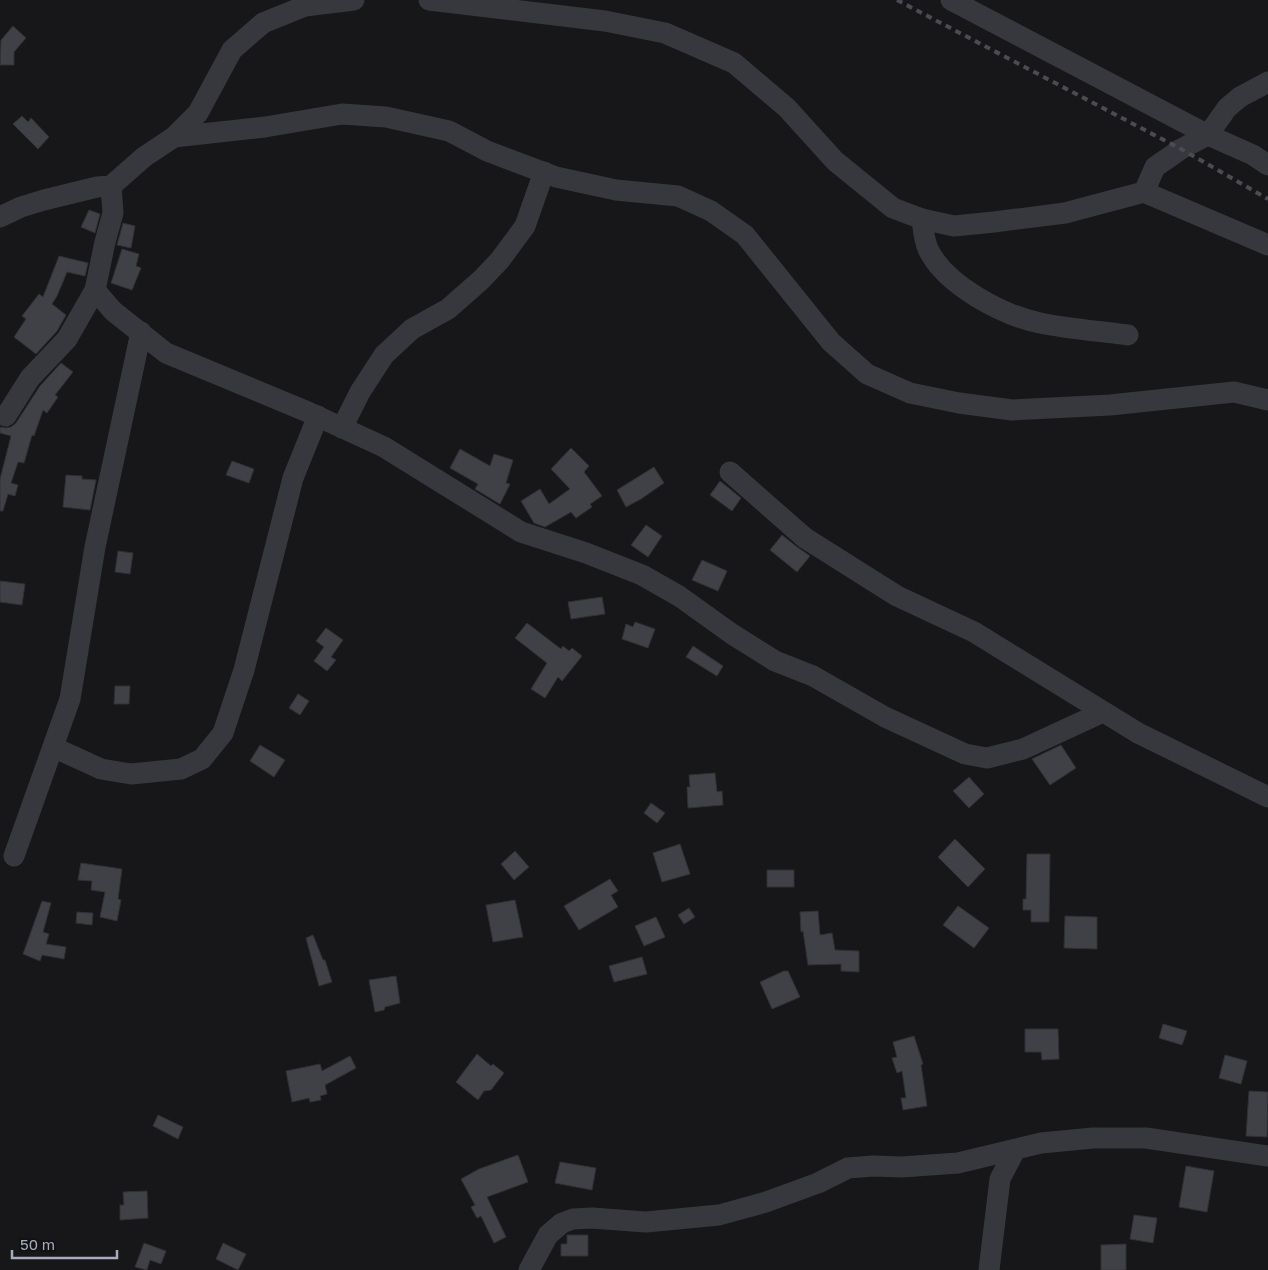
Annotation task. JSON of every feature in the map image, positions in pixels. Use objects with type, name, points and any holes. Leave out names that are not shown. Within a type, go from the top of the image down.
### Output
[{"type":"street","points":[[0,217],[44,200],[97,187],[111,186],[144,157],[174,137],[198,113],[232,50],[263,23],[305,6],[354,0]]},
{"type":"street","points":[[429,0],[605,21],[665,33],[734,63],[787,108],[835,161],[893,208],[922,219],[954,226],[994,222],[1066,213],[1144,192],[1268,245]]},
{"type":"street","points":[[951,0],[1208,135],[1253,155],[1268,165]]},
{"type":"street","points":[[1144,192],[1155,167],[1181,149],[1208,135],[1227,108],[1253,89],[1268,82]]},
{"type":"street","points":[[174,137],[265,127],[342,114],[386,117],[449,131],[487,151],[556,177],[616,190],[678,196],[711,211],[745,235],[831,342],[867,374],[910,393],[959,403],[1012,410],[1110,405],[1234,392],[1268,400]]},
{"type":"street","points":[[342,428],[360,392],[384,355],[412,328],[448,309],[481,280],[500,260],[525,226],[544,172]]},
{"type":"street","points":[[6,416],[30,378],[67,339],[95,290],[104,242],[113,213],[111,186]]},
{"type":"street","points":[[922,219],[927,248],[940,268],[962,288],[1007,312],[1040,323],[1128,335]]},
{"type":"street","points":[[95,290],[113,312],[166,353],[318,416],[384,447],[521,532],[586,553],[642,575],[679,596],[732,634],[775,661],[813,676],[885,717],[966,754],[987,758],[1023,749],[1103,712]]},
{"type":"street","points":[[14,856],[70,699],[95,547],[140,332]]},
{"type":"street","points":[[53,747],[101,769],[130,774],[181,769],[202,759],[223,733],[244,670],[293,478],[318,416]]},
{"type":"street","points":[[730,472],[805,538],[897,596],[974,632],[1138,734],[1268,797]]},
{"type":"street","points":[[529,1270],[548,1235],[562,1222],[573,1219],[592,1218],[646,1222],[719,1215],[766,1202],[818,1183],[848,1168],[958,1163],[1042,1144],[1085,1139],[1146,1138],[1268,1156]]},
{"type":"street","points":[[988,1270],[1000,1179],[1015,1150]]},
{"type":"building","points":[[13,26],[26,38],[14,52],[14,65],[0,65],[1,40]]},
{"type":"building","points":[[22,116],[28,122],[31,118],[49,137],[38,149],[13,124]]},
{"type":"building","points":[[89,210],[100,214],[95,233],[81,227]]},
{"type":"building","points":[[123,223],[135,226],[131,248],[117,245]]},
{"type":"building","points":[[122,249],[139,254],[136,266],[141,268],[132,290],[111,283]]},
{"type":"building","points":[[59,256],[88,263],[85,276],[67,272],[52,304],[66,315],[57,331],[36,354],[14,337],[26,319],[22,316],[39,294],[43,297]]},
{"type":"building","points":[[61,363],[73,372],[55,395],[58,397],[47,413],[43,410],[34,436],[32,435],[24,463],[18,462],[11,483],[18,485],[15,496],[8,494],[3,511],[0,511],[0,479],[11,436],[0,433],[0,427],[11,427],[16,423],[40,386]]},
{"type":"building","points":[[571,448],[589,466],[584,472],[602,496],[590,504],[592,507],[576,518],[571,512],[545,527],[534,523],[521,501],[540,489],[549,504],[570,489],[551,469]]},
{"type":"building","points":[[460,449],[490,466],[494,454],[513,460],[506,483],[510,484],[500,504],[475,489],[478,484],[450,468]]},
{"type":"building","points":[[232,461],[254,469],[249,483],[226,475]]},
{"type":"building","points":[[654,467],[664,483],[626,507],[617,490]]},
{"type":"building","points":[[66,475],[82,476],[82,479],[96,480],[90,510],[63,507]]},
{"type":"building","points":[[720,481],[741,498],[732,511],[710,495]]},
{"type":"building","points":[[646,525],[662,536],[648,557],[631,545]]},
{"type":"building","points":[[782,535],[810,556],[797,572],[770,550]]},
{"type":"building","points":[[118,551],[133,553],[130,574],[115,572]]},
{"type":"building","points":[[702,560],[727,571],[718,591],[692,580]]},
{"type":"building","points":[[0,581],[25,584],[22,605],[0,602]]},
{"type":"building","points":[[602,597],[605,614],[571,619],[568,602]]},
{"type":"building","points":[[635,622],[655,629],[648,648],[622,639],[626,624],[633,627]]},
{"type":"building","points":[[527,623],[561,649],[563,646],[569,651],[572,648],[582,656],[562,681],[558,677],[545,698],[531,689],[547,663],[515,638]]},
{"type":"building","points":[[326,628],[343,640],[331,657],[336,660],[327,671],[314,661],[324,647],[316,641]]},
{"type":"building","points":[[693,646],[723,666],[717,676],[686,657]]},
{"type":"building","points":[[115,686],[130,686],[129,704],[114,704]]},
{"type":"building","points":[[298,694],[309,701],[300,715],[289,708]]},
{"type":"building","points":[[260,745],[285,760],[274,777],[250,761]]},
{"type":"building","points":[[1061,745],[1076,768],[1050,785],[1032,759]]},
{"type":"building","points":[[715,773],[717,792],[722,791],[723,805],[688,808],[687,787],[690,787],[689,775]]},
{"type":"building","points":[[969,777],[984,794],[969,808],[953,791]]},
{"type":"building","points":[[651,803],[665,813],[657,823],[644,813]]},
{"type":"building","points":[[955,839],[985,869],[968,887],[938,857]]},
{"type":"building","points":[[680,844],[690,874],[662,882],[653,853]]},
{"type":"building","points":[[515,851],[529,867],[514,880],[501,864]]},
{"type":"building","points":[[1027,854],[1050,854],[1049,922],[1031,922],[1031,910],[1023,910],[1023,899],[1026,899]]},
{"type":"building","points":[[81,863],[122,869],[118,899],[121,900],[117,921],[100,917],[105,892],[91,890],[92,881],[78,880]]},
{"type":"building","points":[[767,870],[794,870],[794,887],[767,887]]},
{"type":"building","points":[[610,879],[618,891],[611,895],[618,907],[579,930],[564,906]]},
{"type":"building","points":[[515,900],[523,937],[493,942],[486,905]]},
{"type":"building","points":[[42,901],[51,903],[43,932],[49,934],[46,944],[66,947],[64,959],[42,955],[40,961],[23,954]]},
{"type":"building","points":[[958,906],[989,928],[974,948],[943,925]]},
{"type":"building","points":[[689,908],[695,917],[684,924],[678,915]]},
{"type":"building","points":[[818,911],[820,935],[832,933],[835,950],[859,951],[859,972],[841,971],[841,964],[808,965],[803,931],[801,932],[800,912]]},
{"type":"building","points":[[77,912],[93,913],[92,925],[76,923]]},
{"type":"building","points":[[1065,916],[1097,917],[1097,949],[1064,948]]},
{"type":"building","points":[[656,917],[665,937],[644,946],[635,926]]},
{"type":"building","points":[[313,935],[323,960],[325,960],[332,982],[319,986],[306,938]]},
{"type":"building","points":[[642,957],[647,974],[614,982],[609,966]]},
{"type":"building","points":[[788,971],[800,997],[772,1009],[760,982]]},
{"type":"building","points":[[396,976],[400,1003],[375,1012],[369,980]]},
{"type":"building","points":[[1163,1024],[1187,1031],[1182,1045],[1159,1038]]},
{"type":"building","points":[[1025,1029],[1058,1029],[1059,1059],[1042,1060],[1041,1052],[1025,1052]]},
{"type":"building","points":[[914,1036],[923,1064],[921,1065],[927,1106],[903,1110],[901,1098],[906,1098],[902,1071],[897,1073],[892,1058],[897,1057],[893,1042]]},
{"type":"building","points":[[477,1054],[491,1066],[493,1064],[504,1073],[491,1090],[484,1091],[478,1100],[456,1082]]},
{"type":"building","points":[[1225,1055],[1247,1061],[1241,1084],[1219,1078]]},
{"type":"building","points":[[350,1056],[356,1068],[325,1085],[327,1094],[320,1096],[321,1100],[310,1102],[309,1098],[292,1102],[286,1071],[320,1064],[322,1071]]},
{"type":"building","points":[[1249,1091],[1268,1092],[1267,1137],[1246,1136]]},
{"type":"building","points":[[158,1115],[183,1127],[178,1139],[153,1126]]},
{"type":"building","points":[[518,1155],[528,1182],[487,1197],[506,1237],[494,1243],[481,1216],[477,1218],[471,1207],[475,1205],[461,1179],[479,1169]]},
{"type":"building","points":[[560,1162],[596,1168],[592,1190],[555,1183]]},
{"type":"building","points":[[1186,1166],[1214,1171],[1207,1212],[1179,1207]]},
{"type":"building","points":[[147,1191],[148,1218],[120,1220],[120,1205],[124,1205],[123,1192]]},
{"type":"building","points":[[1134,1215],[1157,1218],[1153,1243],[1130,1239]]},
{"type":"building","points":[[567,1235],[588,1235],[588,1256],[561,1256],[561,1244],[567,1244]]},
{"type":"building","points":[[144,1243],[166,1251],[161,1264],[150,1260],[147,1270],[135,1267]]},
{"type":"building","points":[[223,1243],[246,1254],[238,1270],[216,1259]]},
{"type":"building","points":[[1126,1244],[1126,1270],[1101,1270],[1101,1245]]},
{"type":"railway","points":[[897,0],[1181,149],[1268,199]]}]
